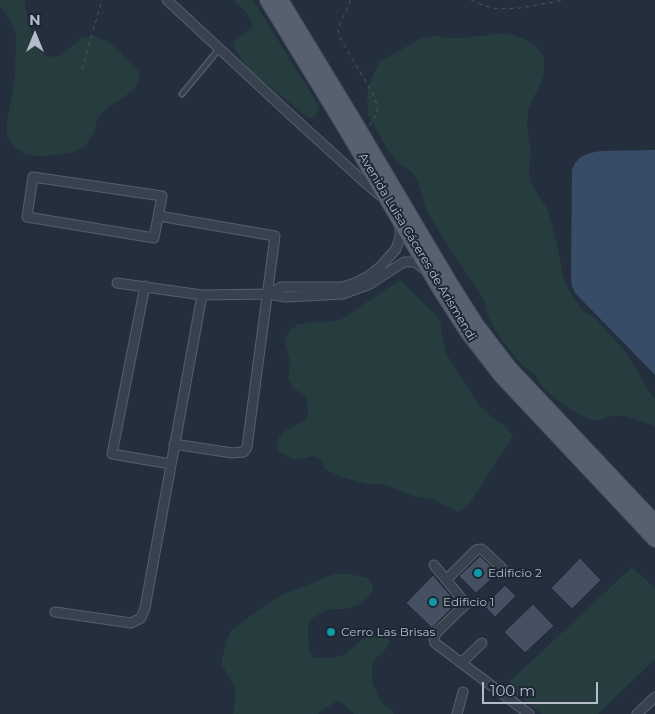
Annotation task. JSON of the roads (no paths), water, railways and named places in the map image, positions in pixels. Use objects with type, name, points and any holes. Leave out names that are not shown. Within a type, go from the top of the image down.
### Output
[{"type":"main road","name":"Avenida Luisa Cáceres de Arismendi","points":[[267,0],[467,332],[501,376],[655,540]]},
{"type":"main road","name":"Avenida Luisa Cáceres de Arismendi","points":[[281,0],[450,284],[477,325],[522,382],[655,522]]},
{"type":"street","points":[[167,0],[360,178],[388,201]]},
{"type":"street","points":[[32,177],[162,196],[159,216],[154,238],[27,217],[32,177]]},
{"type":"street","points":[[159,216],[275,236],[247,447],[244,452],[232,453],[174,444]]},
{"type":"street","points":[[117,282],[202,295],[268,294],[286,297],[298,292],[343,294],[381,266],[396,249],[400,237],[400,222]]},
{"type":"street","points":[[356,286],[370,284],[404,262],[415,262],[430,273]]},
{"type":"street","points":[[144,286],[112,454],[171,464]]},
{"type":"street","points":[[55,612],[130,623],[141,618],[202,295]]},
{"type":"street","points":[[446,580],[476,550],[481,549],[484,551],[502,568]]},
{"type":"street","points":[[434,565],[466,604],[436,633],[435,643],[529,714]]},
{"type":"street","points":[[461,663],[482,644]]},
{"type":"street","points":[[457,714],[463,692]]},
{"type":"street","points":[[636,714],[655,697]]},
{"type":"lane","points":[[182,94],[220,49]]},
{"type":"water","points":[[655,150],[655,375],[575,293],[571,278],[572,170],[575,163],[581,157],[601,151]]},
{"type":"place","name":"Edificio 2","points":[[478,573]]},
{"type":"place","name":"Edificio 1","points":[[433,602]]},
{"type":"place","name":"Cerro Las Brisas","points":[[331,632]]}]
